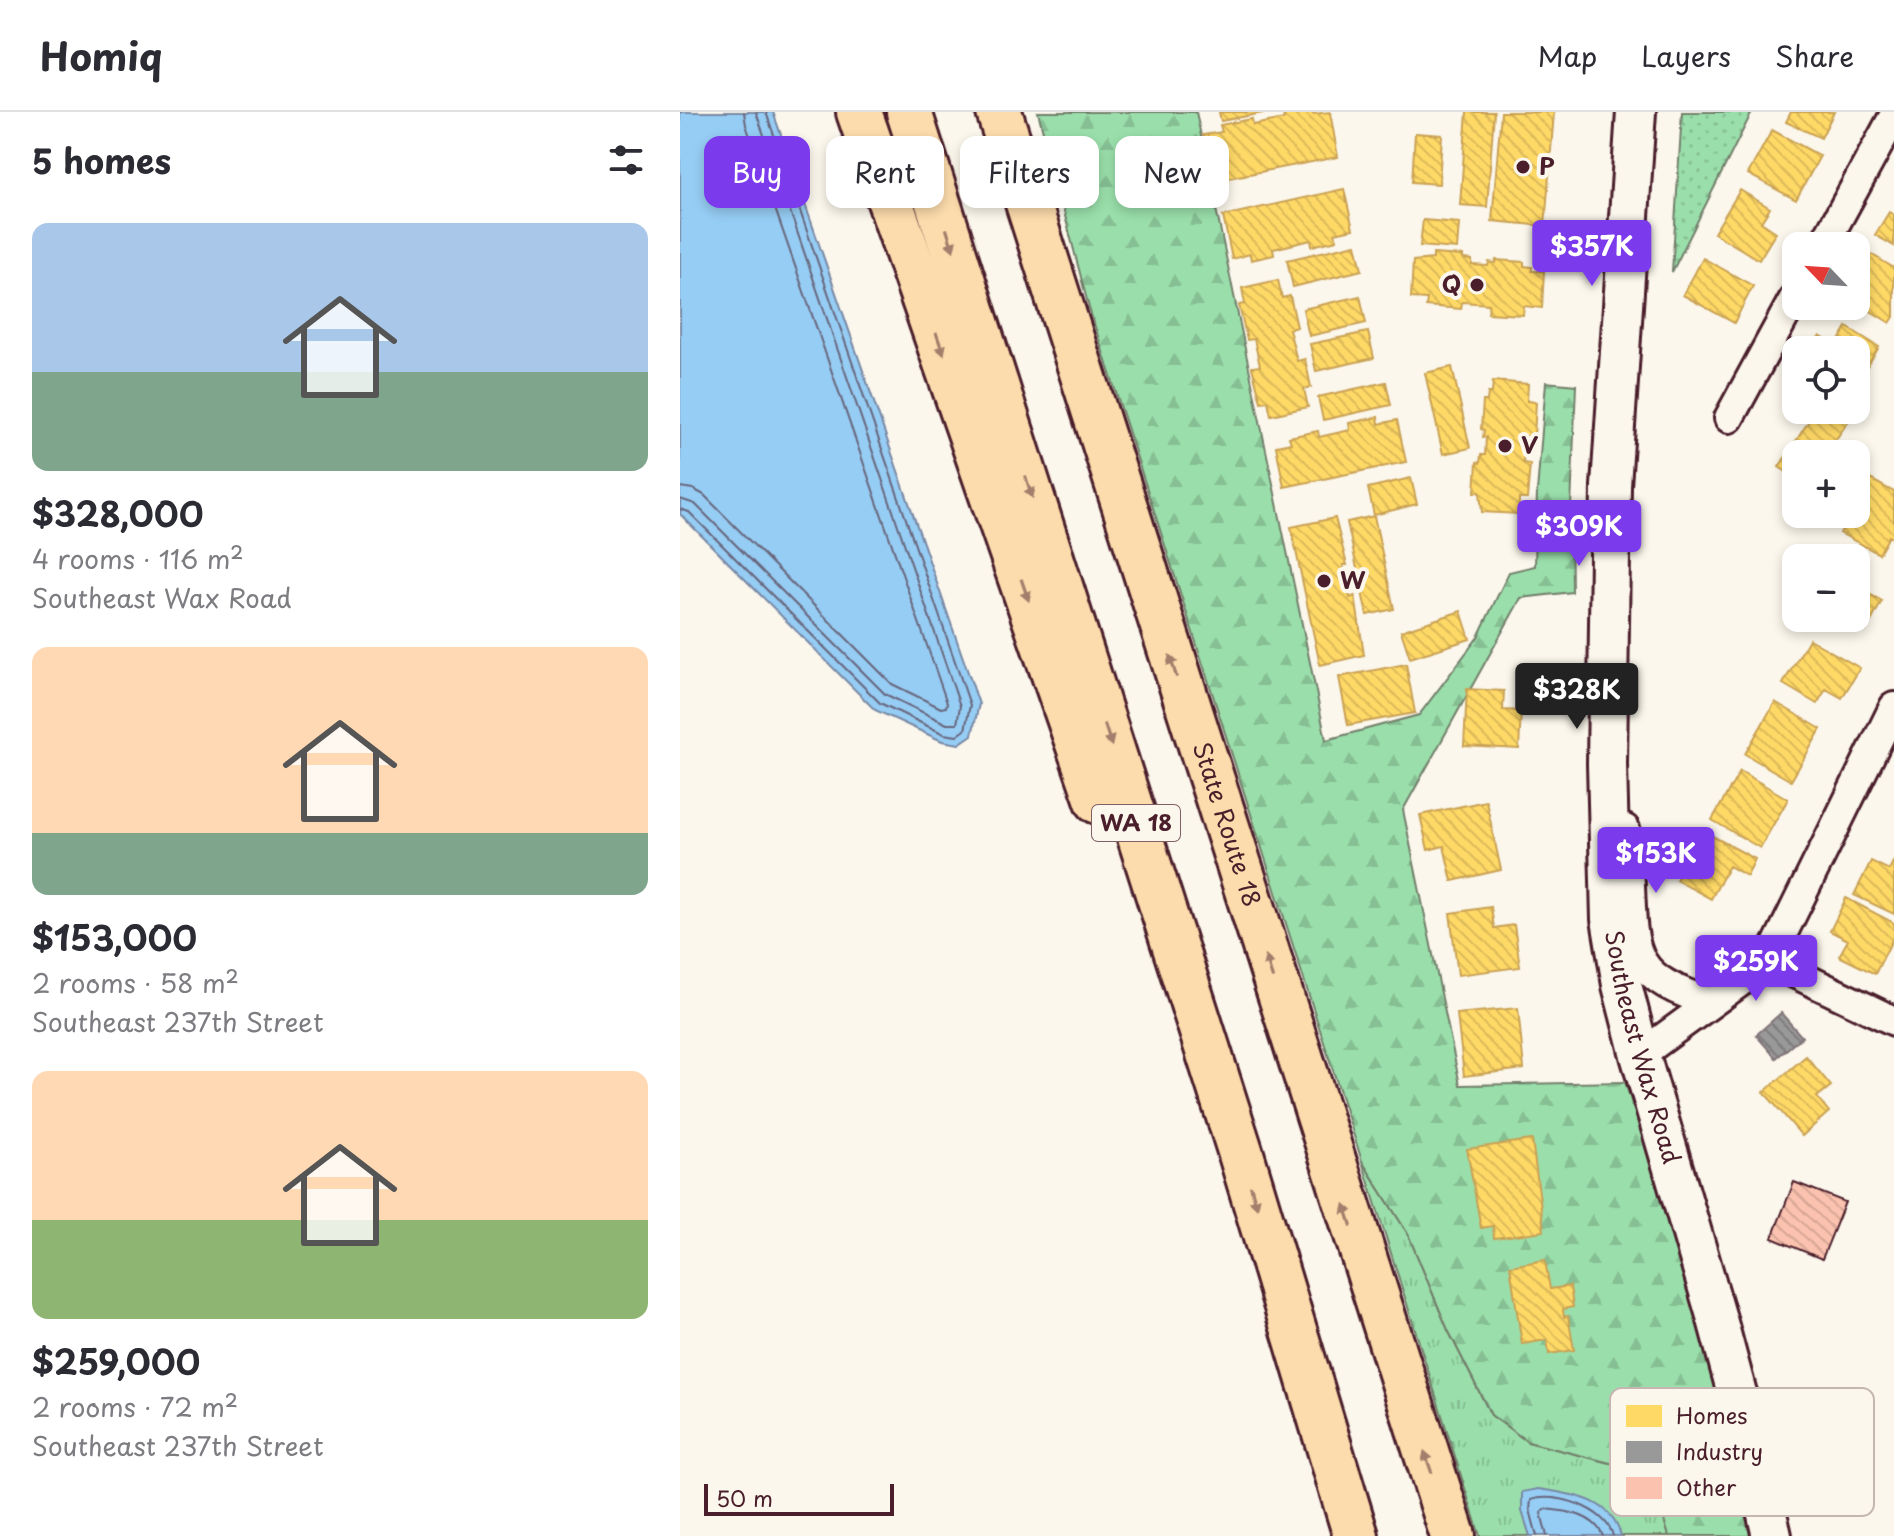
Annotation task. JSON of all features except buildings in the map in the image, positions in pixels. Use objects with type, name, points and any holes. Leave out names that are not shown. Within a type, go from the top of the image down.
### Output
[{"type":"highway","points":[[859,112],[1113,844],[1241,1154]]},
{"type":"highway","name":"WA 18","points":[[909,112],[1241,1154],[1356,1536]]},
{"type":"highway","name":"State Route 18","points":[[999,112],[1152,600],[1453,1536]]},
{"type":"highway","points":[[1011,112],[1041,241]]},
{"type":"main road","name":"Southeast Wax Road","points":[[1636,112],[1611,486],[1608,790],[1611,919],[1622,985],[1640,1055],[1736,1388]]},
{"type":"main road","name":"Southeast Wax Road","points":[[1767,1516],[1772,1536]]},
{"type":"street","points":[[1831,232],[1894,116]]},
{"type":"street","points":[[1729,418],[1782,320]]},
{"type":"street","points":[[1640,1055],[1769,961],[1894,707]]},
{"type":"street","points":[[1608,790],[1626,832],[1634,944],[1645,968],[1660,982],[1686,995],[1712,1002]]},
{"type":"street","points":[[1769,961],[1894,1021]]},
{"type":"green space","points":[[1038,112],[1196,112],[1201,136],[1115,136],[1115,208],[1216,208],[1326,740],[1419,715],[1478,637],[1509,572],[1535,566],[1537,492],[1546,382],[1576,385],[1571,508],[1572,592],[1521,598],[1403,810],[1460,1085],[1625,1082],[1708,1338],[1719,1388],[1610,1388],[1610,1463],[1528,1442],[1491,1415],[1448,1330],[1408,1234],[1362,1161],[1089,308],[1063,208],[1099,208],[1099,136],[1044,136]]},
{"type":"green space","points":[[1682,112],[1752,112],[1672,272]]},
{"type":"green space","points":[[1362,1161],[1408,1234],[1448,1330],[1491,1415],[1528,1442],[1610,1463],[1610,1516],[1663,1516],[1669,1536],[1480,1536]]},
{"type":"green space","points":[[1663,1516],[1746,1516],[1750,1536],[1669,1536]]},
{"type":"water","points":[[680,112],[773,112],[781,136],[704,136],[704,208],[806,208],[979,704],[972,735],[959,744],[942,741],[875,710],[680,514]]},
{"type":"water","points":[[1538,1489],[1588,1500],[1609,1513],[1621,1536],[1530,1536],[1522,1511],[1522,1492]]},
{"type":"place","name":"P","points":[[1523,167]]},
{"type":"place","name":"Q","points":[[1477,285]]},
{"type":"place","name":"V","points":[[1505,446]]},
{"type":"place","name":"W","points":[[1324,581]]}]
